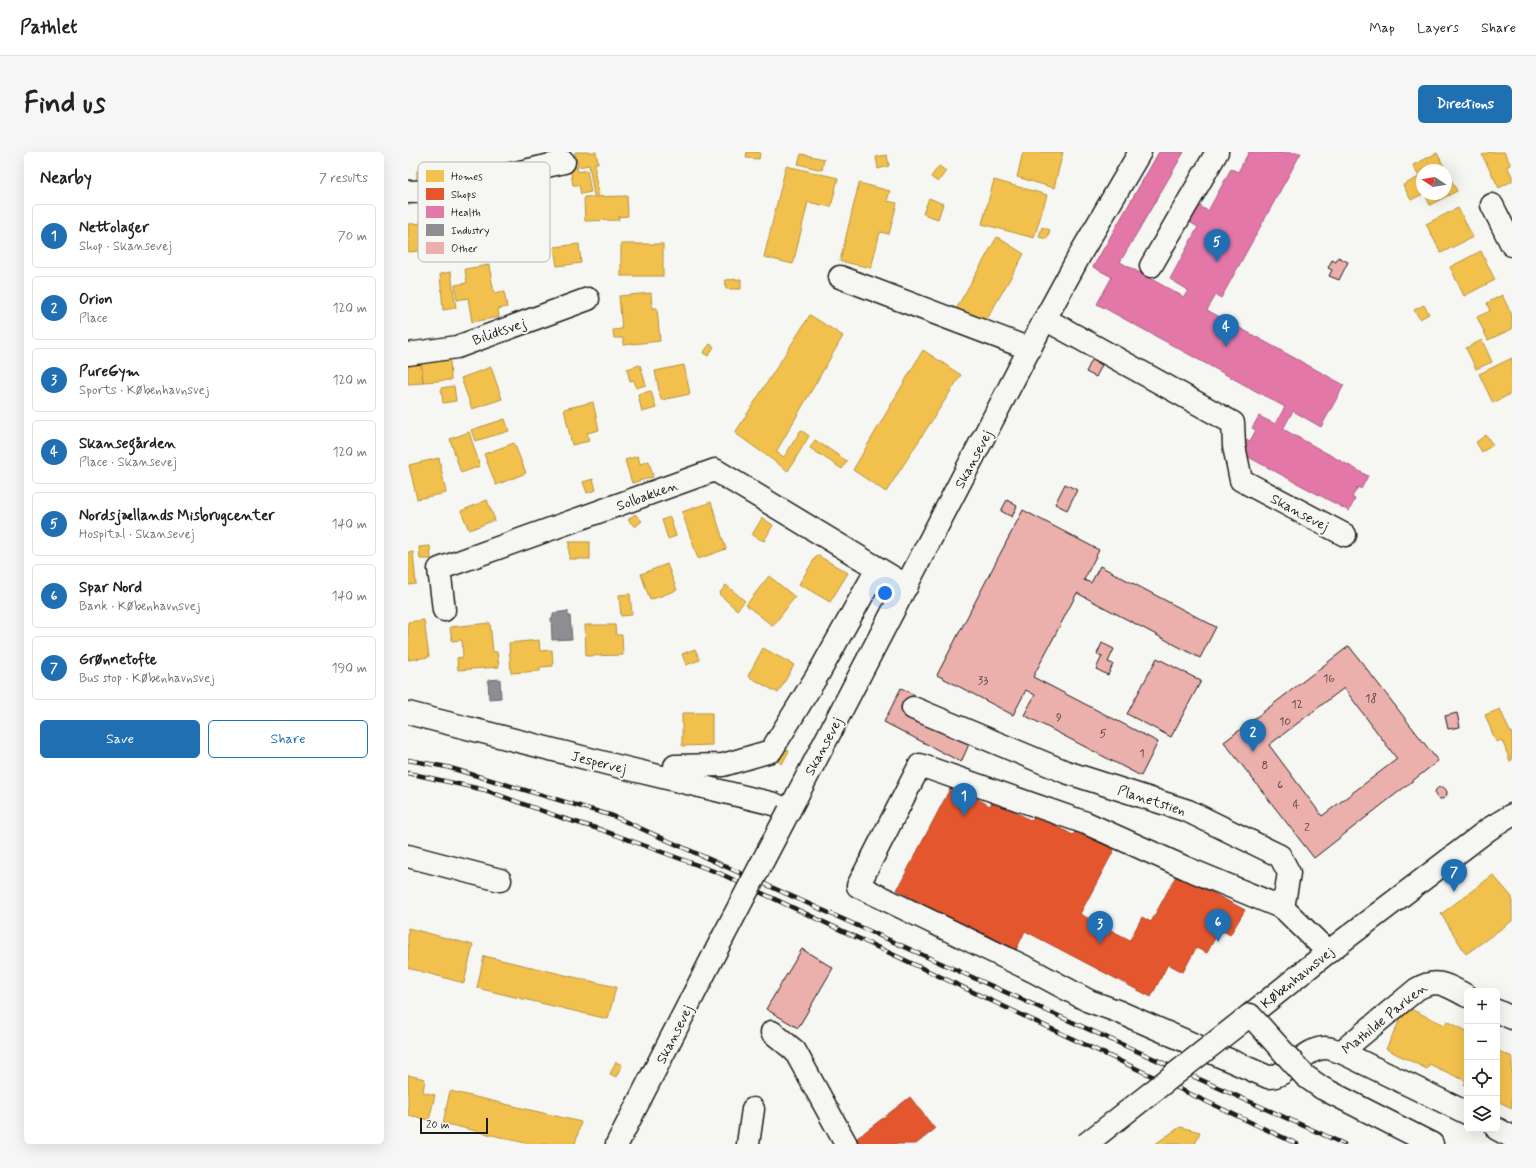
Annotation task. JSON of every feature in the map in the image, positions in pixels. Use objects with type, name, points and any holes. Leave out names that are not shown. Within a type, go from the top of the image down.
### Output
[{"type":"street","name":"Skansevej","points":[[617,1144],[1045,319],[1082,251],[1140,152]]},
{"type":"street","points":[[1151,266],[1217,152]]},
{"type":"street","points":[[550,165],[564,162]]},
{"type":"street","points":[[408,192],[418,192]]},
{"type":"street","points":[[1492,205],[1512,245]]},
{"type":"street","points":[[840,277],[1030,349]]},
{"type":"street","name":"Bilidtsvej","points":[[408,354],[457,347],[588,299]]},
{"type":"street","name":"Skansevej","points":[[1045,319],[1233,422],[1234,446],[1241,480],[1345,536]]},
{"type":"street","name":"Solbakken","points":[[444,610],[439,569],[715,470],[907,586]]},
{"type":"street","points":[[675,766],[723,765],[771,751],[820,671],[877,569]]},
{"type":"street","name":"Planetstien","points":[[913,708],[1066,772],[1188,811],[1280,856],[1288,873],[1283,908]]},
{"type":"street","name":"Jespervej","points":[[408,713],[607,764],[774,804],[789,811]]},
{"type":"street","points":[[1328,952],[1283,908],[1186,868],[1086,823],[920,765],[858,886],[1035,972],[1089,1001],[1117,1011],[1268,1077],[1277,1076],[1317,1049],[1326,1048],[1341,1052]]},
{"type":"street","name":"Københavnsvej","points":[[1086,1144],[1328,952],[1490,829],[1512,815]]},
{"type":"street","points":[[408,856],[500,880]]},
{"type":"street","name":"Mathilde Parken","points":[[1464,994],[1448,986],[1436,982],[1426,984],[1341,1052],[1464,1112]]},
{"type":"street","points":[[1500,1012],[1512,1018]]},
{"type":"street","points":[[1250,1015],[1305,1076],[1322,1088],[1432,1144]]},
{"type":"street","points":[[772,1032],[795,1051],[846,1144]]},
{"type":"street","points":[[748,1144],[753,1109]]},
{"type":"street","points":[[1500,1131],[1512,1137]]},
{"type":"building: Homes","points":[[575,152],[596,152],[598,163],[595,163],[595,175],[599,195],[594,195],[589,165],[578,167]]},
{"type":"building: Homes","points":[[747,152],[760,152],[759,159],[746,158]]},
{"type":"building: Homes","points":[[1023,152],[1063,152],[1054,188],[1017,177]]},
{"type":"building: Homes","points":[[1489,152],[1504,152],[1511,165],[1507,166],[1512,176],[1512,181],[1499,188],[1482,155]]},
{"type":"building: Homes","points":[[1437,153],[1443,164],[1416,164],[1416,171],[1413,165]]},
{"type":"building: Homes","points":[[801,154],[824,159],[822,170],[798,164]]},
{"type":"building: Homes","points":[[887,155],[889,166],[878,169],[876,157]]},
{"type":"building: Homes","points":[[786,166],[838,178],[831,207],[808,202],[793,264],[764,257]]},
{"type":"building: Homes","points":[[939,166],[946,171],[938,182],[931,177]]},
{"type":"building: Homes","points":[[577,167],[578,172],[587,170],[591,192],[581,194],[579,185],[573,185],[570,168]]},
{"type":"building: Homes","points":[[1416,178],[1416,198],[1411,200],[1403,185]]},
{"type":"building: Homes","points":[[994,180],[1047,195],[1034,238],[982,224]]},
{"type":"building: Homes","points":[[1452,181],[1457,191],[1452,194]]},
{"type":"building: Homes","points":[[859,183],[890,191],[887,201],[897,203],[889,234],[880,232],[871,268],[840,261]]},
{"type":"building: Homes","points":[[627,196],[628,216],[618,217],[619,220],[585,221],[584,197]]},
{"type":"building: Homes","points":[[929,198],[943,204],[938,219],[923,214]]},
{"type":"building: Homes","points":[[1428,200],[1440,200],[1430,205]]},
{"type":"building: Homes","points":[[1458,208],[1473,237],[1441,253],[1426,224]]},
{"type":"building: Homes","points":[[418,223],[418,251],[408,252],[408,224]]},
{"type":"building: Homes","points":[[1042,227],[1050,230],[1047,239],[1039,237]]},
{"type":"building: Homes","points":[[997,237],[1024,254],[983,326],[956,309]]},
{"type":"building: Homes","points":[[579,244],[581,263],[557,266],[554,247]]},
{"type":"building: Homes","points":[[621,244],[663,244],[663,276],[621,276]]},
{"type":"building: Homes","points":[[1481,251],[1495,280],[1464,296],[1450,267]]},
{"type":"building: Homes","points":[[489,265],[494,293],[504,291],[507,307],[498,309],[499,317],[472,322],[468,298],[457,300],[455,285],[467,283],[465,269]]},
{"type":"building: Homes","points":[[451,272],[456,308],[443,310],[440,274]]},
{"type":"building: Homes","points":[[741,279],[741,289],[726,289],[725,280]]},
{"type":"building: Homes","points":[[651,293],[652,308],[657,308],[660,341],[623,345],[623,338],[614,338],[613,330],[622,329],[619,296]]},
{"type":"building: Homes","points":[[1502,295],[1512,315],[1512,329],[1488,340],[1477,317],[1490,311],[1487,303]]},
{"type":"building: Homes","points":[[1424,305],[1429,314],[1420,319],[1414,310]]},
{"type":"building: Homes","points":[[810,315],[843,336],[776,452],[784,457],[801,430],[809,436],[788,471],[735,433]]},
{"type":"building: Homes","points":[[1482,340],[1492,362],[1476,369],[1466,348]]},
{"type":"building: Homes","points":[[710,344],[714,347],[708,356],[703,353]]},
{"type":"building: Homes","points":[[923,350],[961,375],[886,492],[853,470]]},
{"type":"building: Homes","points":[[450,358],[451,380],[423,382],[421,360]]},
{"type":"building: Homes","points":[[1512,358],[1512,393],[1493,403],[1479,374]]},
{"type":"building: Homes","points":[[421,362],[423,383],[408,384],[408,364]]},
{"type":"building: Homes","points":[[640,365],[646,385],[636,388],[634,380],[630,381],[627,369]]},
{"type":"building: Homes","points":[[684,365],[690,394],[661,400],[655,371]]},
{"type":"building: Homes","points":[[491,367],[502,399],[472,409],[461,378]]},
{"type":"building: Homes","points":[[454,386],[456,401],[443,403],[441,388]]},
{"type":"building: Homes","points":[[651,391],[656,408],[642,412],[638,394]]},
{"type":"building: Homes","points":[[593,402],[599,430],[587,433],[589,441],[572,445],[564,409]]},
{"type":"building: Homes","points":[[505,419],[509,431],[475,441],[471,430]]},
{"type":"building: Homes","points":[[469,432],[480,466],[461,473],[450,439]]},
{"type":"building: Homes","points":[[1486,435],[1493,445],[1482,452],[1476,442]]},
{"type":"building: Homes","points":[[815,440],[847,461],[842,469],[810,448]]},
{"type":"building: Homes","points":[[514,443],[526,473],[496,485],[484,454]]},
{"type":"building: Homes","points":[[638,456],[640,464],[649,461],[653,477],[632,483],[625,460]]},
{"type":"building: Homes","points":[[439,458],[446,493],[417,499],[409,465]]},
{"type":"building: Homes","points":[[593,479],[596,490],[587,493],[583,482]]},
{"type":"building: Homes","points":[[487,500],[495,520],[469,530],[461,511]]},
{"type":"building: Homes","points":[[711,502],[726,549],[698,559],[682,512]]},
{"type":"building: Homes","points":[[635,514],[642,521],[635,527],[628,520]]},
{"type":"building: Homes","points":[[670,517],[676,536],[668,539],[662,520]]},
{"type":"building: Homes","points":[[762,518],[773,525],[764,541],[752,535]]},
{"type":"building: Homes","points":[[569,542],[590,542],[590,559],[569,559]]},
{"type":"building: Homes","points":[[430,546],[431,559],[420,559],[419,547]]},
{"type":"building: Homes","points":[[408,552],[413,552],[416,584],[408,585]]},
{"type":"building: Homes","points":[[817,555],[848,573],[830,602],[799,584]]},
{"type":"building: Homes","points":[[667,564],[677,590],[650,600],[641,574]]},
{"type":"building: Homes","points":[[769,576],[795,597],[773,626],[746,605]]},
{"type":"building: Homes","points":[[726,585],[745,601],[737,610],[719,594]]},
{"type":"building: Homes","points":[[630,594],[632,615],[621,616],[619,595]]},
{"type":"building: Homes","points":[[424,620],[429,657],[408,660],[408,622]]},
{"type":"building: Homes","points":[[490,623],[493,652],[497,652],[499,667],[458,670],[457,658],[463,657],[462,640],[452,641],[450,627]]},
{"type":"building: Homes","points":[[585,625],[615,625],[616,635],[622,635],[623,655],[586,656]]},
{"type":"building: Homes","points":[[539,640],[540,651],[552,650],[553,666],[540,667],[540,671],[511,673],[509,643]]},
{"type":"building: Homes","points":[[763,648],[794,665],[778,693],[748,676]]},
{"type":"building: Homes","points":[[695,649],[700,660],[686,665],[682,654]]},
{"type":"building: Homes","points":[[1500,709],[1510,732],[1512,732],[1512,760],[1510,761],[1502,740],[1496,742],[1485,715]]},
{"type":"building: Homes","points":[[682,713],[712,713],[712,745],[682,746]]},
{"type":"building: Homes","points":[[781,747],[789,751],[782,764],[774,759]]},
{"type":"building: Homes","points":[[1493,875],[1512,897],[1512,921],[1466,954],[1441,914]]},
{"type":"building: Homes","points":[[408,928],[473,945],[464,983],[408,968]]},
{"type":"building: Homes","points":[[484,956],[616,987],[608,1019],[477,988]]},
{"type":"building: Homes","points":[[1406,1007],[1445,1025],[1447,1021],[1464,1030],[1464,1080],[1429,1064],[1427,1069],[1386,1049]]},
{"type":"building: Homes","points":[[1500,1051],[1512,1057],[1512,1108],[1500,1102]]},
{"type":"building: Homes","points":[[616,1062],[622,1065],[616,1077],[610,1074]]},
{"type":"building: Homes","points":[[408,1075],[425,1079],[423,1092],[435,1095],[429,1120],[408,1115]]},
{"type":"building: Homes","points":[[450,1091],[581,1122],[575,1144],[529,1144],[443,1123]]},
{"type":"building: Homes","points":[[1180,1127],[1200,1132],[1195,1144],[1155,1144]]},
{"type":"building: Shops","points":[[952,785],[990,806],[993,800],[1032,821],[1035,815],[1073,835],[1076,830],[1114,850],[1080,914],[1130,940],[1142,917],[1151,922],[1177,874],[1245,910],[1230,935],[1220,929],[1207,953],[1196,948],[1183,972],[1168,964],[1151,997],[1025,931],[1015,952],[897,890]]},
{"type":"building: Shops","points":[[910,1097],[935,1129],[916,1144],[853,1144],[852,1142]]},
{"type":"building: Health","points":[[1159,152],[1184,152],[1120,262],[1184,297],[1188,290],[1170,279],[1198,227],[1184,219],[1193,202],[1208,211],[1231,169],[1238,172],[1249,152],[1301,153],[1221,298],[1216,295],[1207,310],[1344,385],[1321,427],[1293,411],[1283,429],[1368,476],[1361,489],[1358,487],[1352,497],[1355,499],[1349,511],[1239,452],[1246,439],[1250,441],[1256,430],[1252,428],[1259,416],[1275,424],[1285,407],[1097,304],[1112,277],[1093,267]]},
{"type":"building: Industry","points":[[568,611],[568,616],[570,616],[572,639],[552,640],[551,618],[553,617],[553,613]]},
{"type":"building: Industry","points":[[500,679],[501,698],[489,699],[488,680]]},
{"type":"building: Other","points":[[1338,257],[1348,262],[1339,280],[1329,276],[1332,270],[1328,268],[1332,260],[1336,262]]},
{"type":"building: Other","points":[[1092,360],[1102,365],[1096,377],[1086,372]]},
{"type":"building: Other","points":[[1065,484],[1077,490],[1067,510],[1055,504]]},
{"type":"building: Other","points":[[1007,500],[1017,506],[1012,517],[1001,511]]},
{"type":"building: Other","points":[[1023,510],[1099,550],[1084,580],[1091,583],[1100,566],[1216,627],[1200,658],[1077,593],[1033,677],[1158,742],[1141,776],[1024,715],[1035,695],[1026,690],[1013,715],[937,675]]},
{"type":"building: Other","points":[[1102,643],[1114,649],[1108,662],[1113,664],[1108,675],[1096,669],[1102,656],[1097,654]]},
{"type":"building: Other","points":[[1349,646],[1438,761],[1314,858],[1224,742]],"holes":[[[1344,688],[1397,759],[1322,816],[1269,745]]]},
{"type":"building: Other","points":[[1157,658],[1201,681],[1171,737],[1127,714]]},
{"type":"building: Other","points":[[901,688],[915,695],[907,711],[970,742],[961,762],[884,722]]},
{"type":"building: Other","points":[[1457,713],[1460,727],[1448,729],[1445,716]]},
{"type":"building: Other","points":[[1439,787],[1443,787],[1447,793],[1443,799],[1439,799],[1435,795],[1435,791]]},
{"type":"building: Other","points":[[802,949],[833,968],[798,1028],[766,1009]]},
{"type":"railway","points":[[408,760],[447,767],[613,816],[1344,1144]]},
{"type":"railway","points":[[408,773],[485,790],[562,818],[602,830],[719,873],[1297,1144]]},
{"type":"place","name":"Nordsjællands Misbrugcenter","points":[[1217,262]]},
{"type":"place","name":"Skansegården","points":[[1226,347]]},
{"type":"place","name":"Orion","points":[[1253,752]]},
{"type":"place","name":"Nettolager","points":[[964,816]]},
{"type":"place","name":"Grønnetofte","points":[[1454,892]]},
{"type":"place","name":"Spar Nord","points":[[1218,942]]},
{"type":"place","name":"PureGym","points":[[1100,944]]}]
